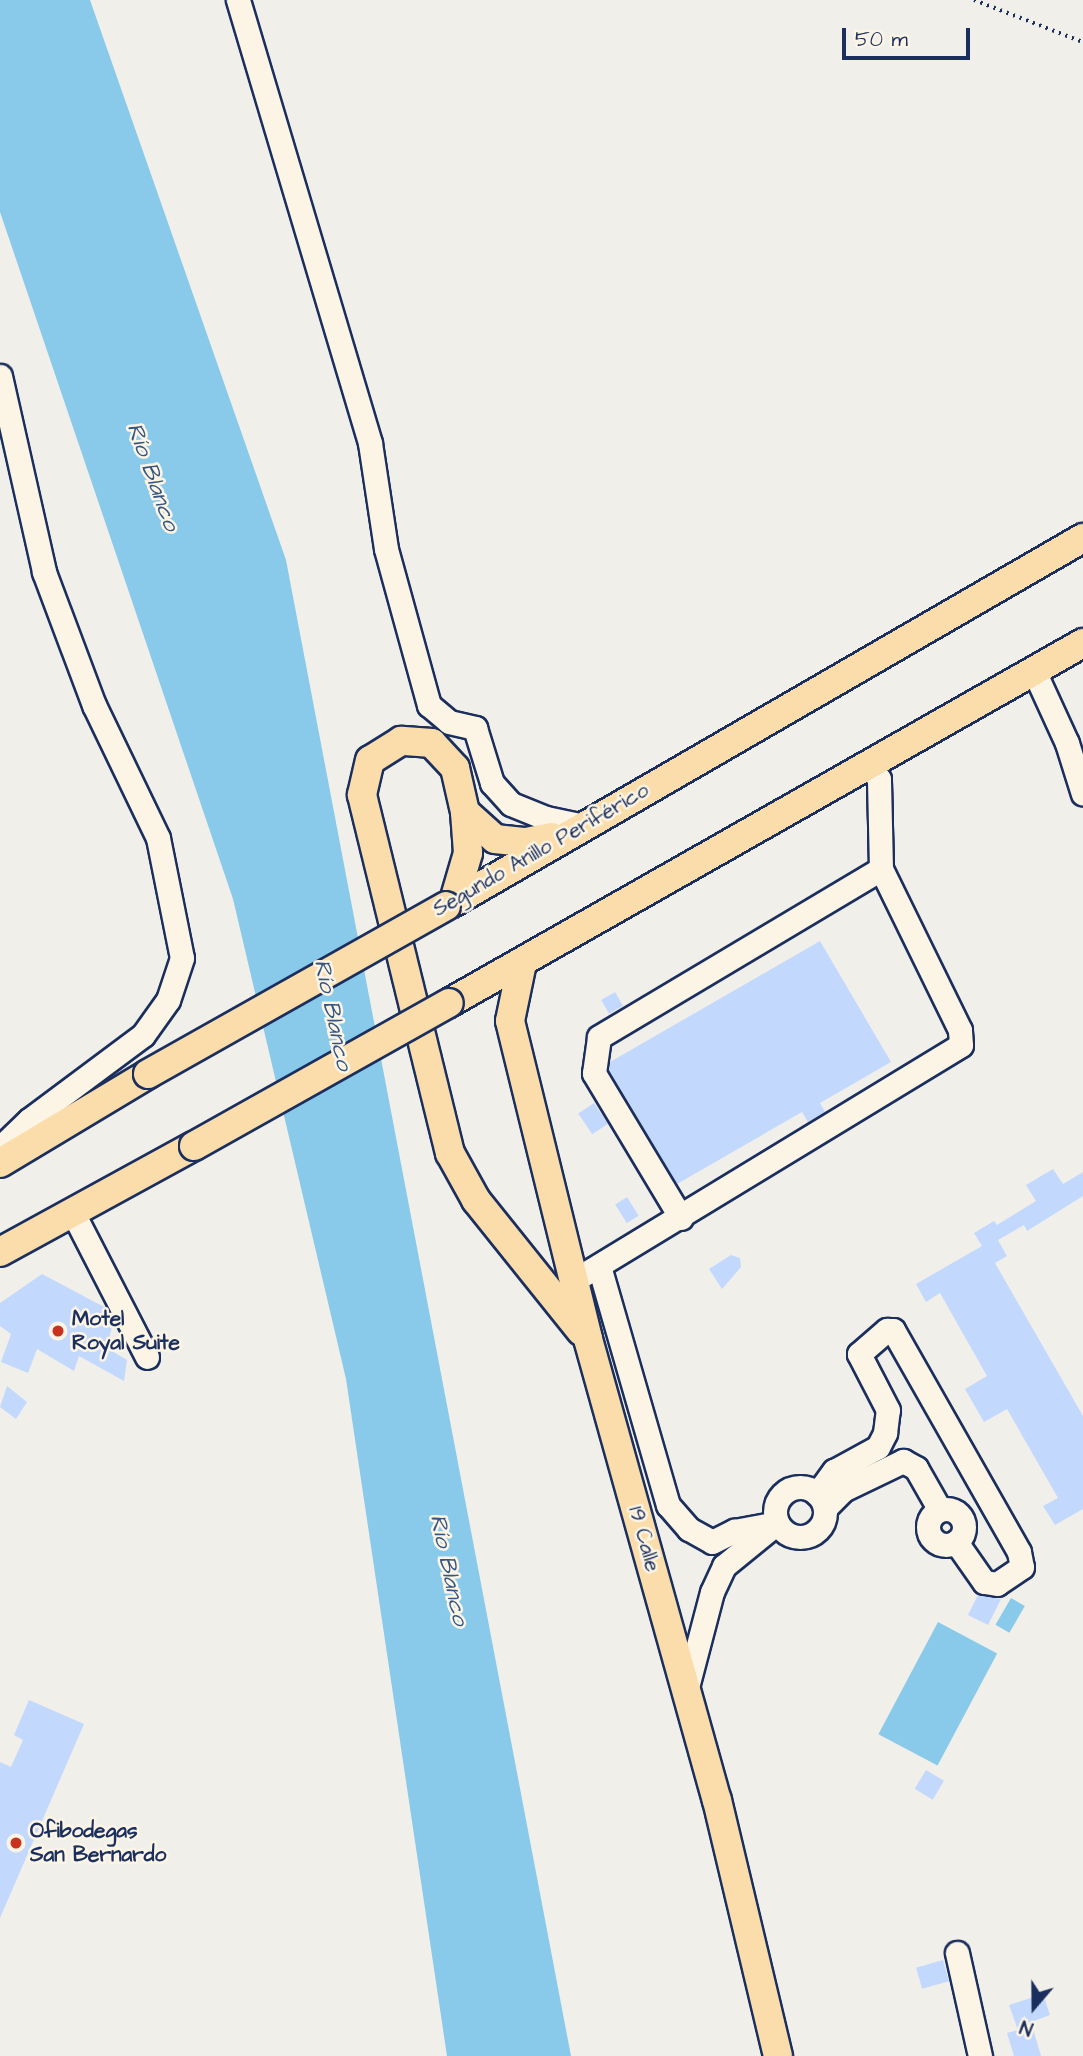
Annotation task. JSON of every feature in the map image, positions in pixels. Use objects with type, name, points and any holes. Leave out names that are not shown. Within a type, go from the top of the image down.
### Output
[{"type":"main road","name":"Segundo Anillo Periférico","points":[[0,1163],[148,1074],[450,904],[1083,538]]},
{"type":"main road","points":[[0,1252],[455,1000],[871,766],[1083,643]]},
{"type":"main road","points":[[450,904],[467,869],[465,812],[455,768],[432,743],[401,741],[370,760],[363,776],[364,808],[450,1153],[476,1200],[587,1339]]},
{"type":"main road","points":[[465,812],[482,831],[506,842],[578,829]]},
{"type":"main road","name":"19 Calle","points":[[522,962],[510,1021],[587,1339],[686,1690],[778,2056]]},
{"type":"main road","points":[[455,1000],[510,1021]]},
{"type":"street","points":[[238,0],[370,443],[386,549],[429,705],[449,722],[475,727],[492,783],[511,804],[578,829]]},
{"type":"street","points":[[0,376],[44,572],[94,705],[158,838],[182,958],[168,1000],[143,1035],[29,1120],[0,1148]]},
{"type":"street","points":[[1034,671],[1075,738],[1083,794]]},
{"type":"street","points":[[573,1281],[681,1218],[961,1045],[960,1030],[881,869],[879,779],[871,766]]},
{"type":"street","points":[[681,1218],[594,1073],[599,1037],[881,869]]},
{"type":"street","points":[[72,1211],[147,1357]]},
{"type":"street","points":[[599,1266],[668,1505],[689,1529],[712,1542],[734,1531],[777,1523]]},
{"type":"street","points":[[821,1501],[801,1488],[785,1492],[776,1506],[777,1523],[788,1534],[809,1536],[823,1523],[821,1501],[834,1471],[878,1447],[885,1433],[888,1410],[859,1354],[887,1330],[893,1330],[1019,1552],[1021,1567],[997,1584],[984,1582],[956,1542],[945,1545],[929,1534],[929,1521],[940,1510],[916,1468],[903,1461],[821,1501]]},
{"type":"street","points":[[686,1690],[712,1592],[724,1566],[777,1523]]},
{"type":"street","points":[[957,1953],[980,2056]]},
{"type":"path","points":[[974,0],[1083,42]]},
{"type":"water","name":"Río Blanco","points":[[0,0],[90,0],[286,560],[571,2056],[447,2056],[346,1379],[233,899],[0,212]]},
{"type":"water","points":[[1011,1598],[1025,1606],[1009,1633],[996,1625]]},
{"type":"water","points":[[938,1622],[997,1653],[938,1766],[878,1734]]},
{"type":"building","points":[[820,941],[891,1062],[820,1103],[825,1112],[808,1122],[802,1112],[677,1184],[609,1070],[610,1062]]},
{"type":"building","points":[[615,992],[623,1006],[609,1014],[601,1000]]},
{"type":"building","points":[[594,1103],[608,1124],[592,1134],[578,1114]]},
{"type":"building","points":[[1053,1169],[1063,1184],[1083,1172],[1083,1196],[1027,1231],[1024,1225],[998,1240],[1007,1256],[995,1263],[1083,1416],[1083,1509],[1055,1525],[1043,1506],[1058,1498],[1007,1409],[984,1422],[965,1389],[987,1376],[940,1293],[926,1302],[916,1284],[982,1246],[974,1233],[994,1221],[997,1225],[1036,1201],[1026,1185]]},
{"type":"building","points":[[627,1197],[639,1216],[627,1223],[615,1204]]},
{"type":"building","points":[[731,1255],[740,1258],[741,1267],[722,1289],[709,1269]]},
{"type":"building","name":"Motel Royal Suite","points":[[42,1274],[106,1308],[113,1322],[107,1348],[127,1360],[124,1381],[79,1356],[74,1371],[37,1349],[28,1373],[1,1362],[11,1334],[0,1326],[0,1303]]},
{"type":"building","points":[[7,1386],[27,1402],[16,1419],[0,1407]]},
{"type":"building","points":[[978,1595],[1001,1599],[988,1625],[968,1615]]},
{"type":"building","name":"Ofibodegas San Bernardo","points":[[29,1700],[84,1724],[0,1918],[0,1762],[11,1767],[23,1740],[14,1735]]},
{"type":"building","points":[[926,1770],[944,1781],[933,1800],[915,1789]]},
{"type":"building","points":[[943,1960],[949,1981],[922,1989],[916,1968]]},
{"type":"building","points":[[1043,1994],[1050,2015],[1031,2022],[1041,2056],[1014,2056],[1007,2033],[1018,2030],[1009,2005]]},
{"type":"place","name":"Motel Royal Suite","points":[[58,1331]]},
{"type":"place","name":"Ofibodegas San Bernardo","points":[[16,1843]]}]
